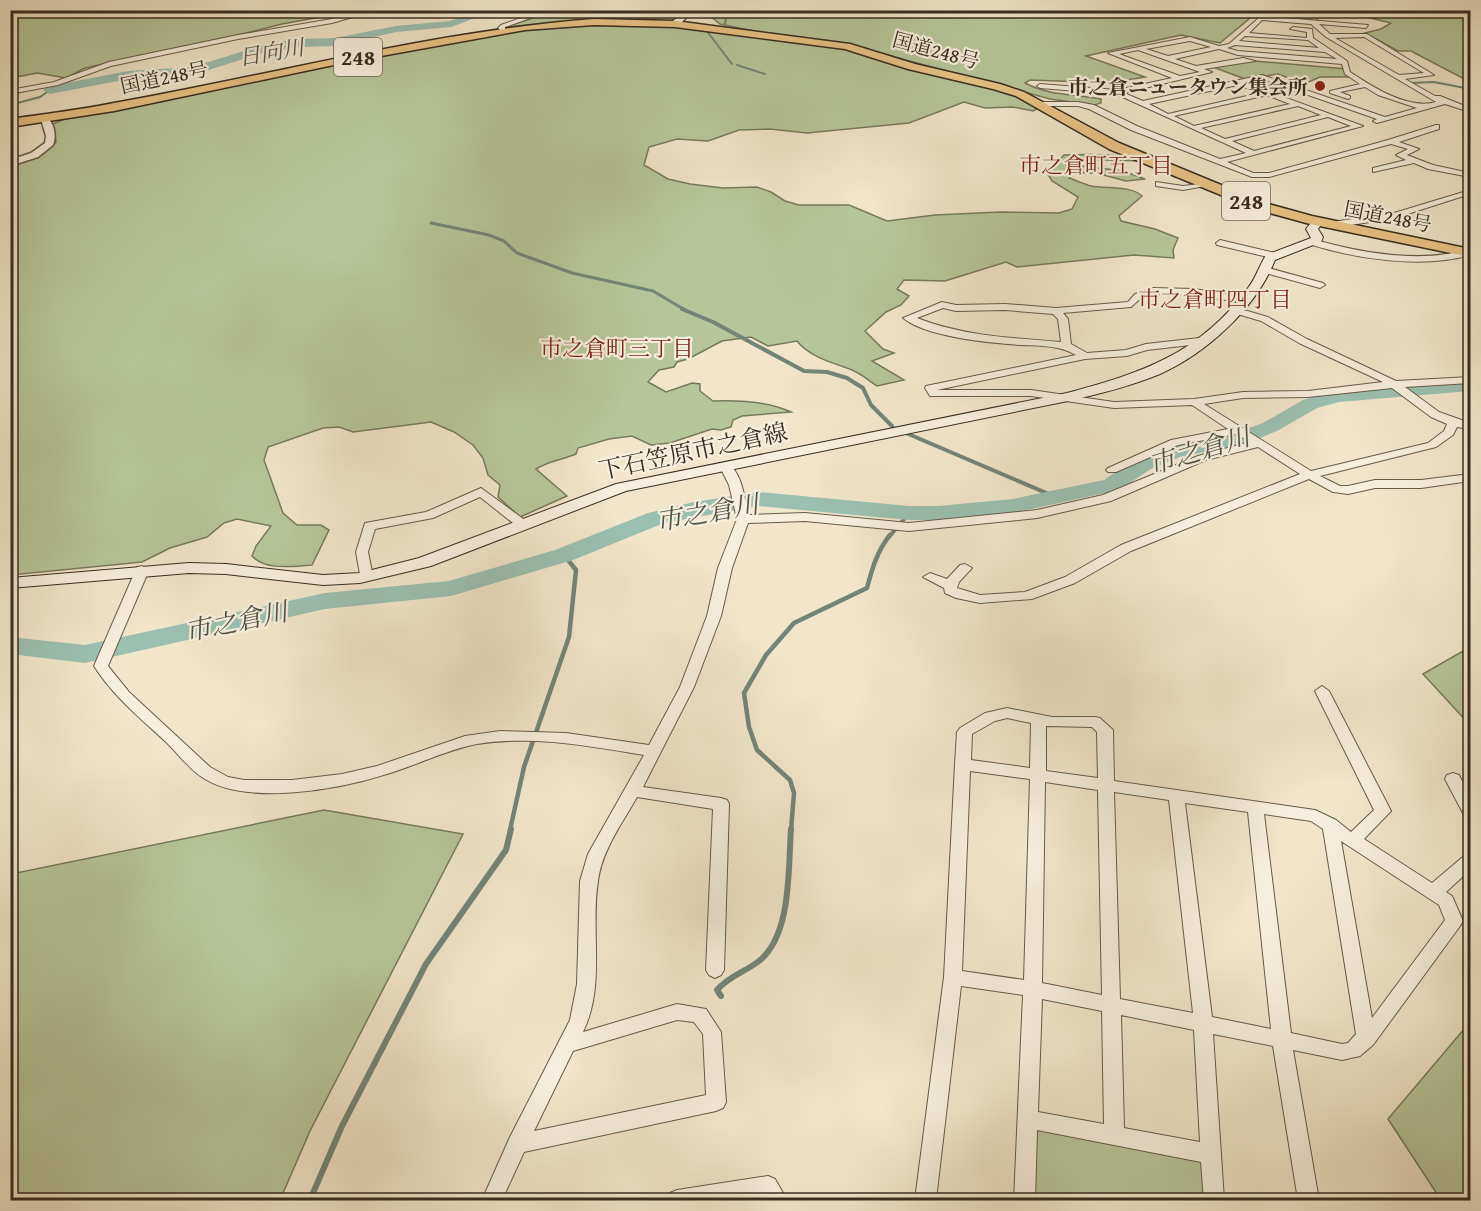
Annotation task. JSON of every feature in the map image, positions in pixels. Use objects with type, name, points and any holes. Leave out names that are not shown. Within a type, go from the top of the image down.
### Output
[{"type":"highway","name":"国道248号","points":[[10,123],[45,119],[503,30],[594,22],[675,24],[846,46],[912,67],[1003,88],[1038,104],[1114,146],[1260,206],[1325,223],[1470,252]]},
{"type":"main road","points":[[675,24],[690,10]]},
{"type":"main road","points":[[1276,256],[1317,240],[1312,229],[1325,223]]},
{"type":"main road","name":"下石笠原市之倉線","points":[[10,583],[142,570],[226,569],[323,580],[366,577],[425,562],[622,487],[1068,397],[1157,370],[1187,354],[1242,305],[1265,270],[1270,258],[1276,256]]},
{"type":"street","points":[[10,92],[56,84],[109,64],[238,37],[332,21],[374,10]]},
{"type":"street","points":[[503,30],[501,28],[503,26],[550,10]]},
{"type":"street","points":[[1235,43],[1261,18],[1366,26]]},
{"type":"street","points":[[1219,162],[1442,104],[1328,36],[1313,22]]},
{"type":"street","points":[[1253,26],[1265,27]]},
{"type":"street","points":[[1287,29],[1310,30],[1310,39]]},
{"type":"street","points":[[1244,34],[1310,39],[1346,65],[1347,73],[1365,85],[1380,94],[1425,108]]},
{"type":"street","points":[[1328,36],[1365,35],[1431,75],[1398,77]]},
{"type":"street","points":[[1179,78],[1111,54],[1184,38],[1238,53],[1346,65]]},
{"type":"street","points":[[1169,58],[1235,43],[1326,50]]},
{"type":"street","points":[[1138,48],[1359,126]]},
{"type":"street","points":[[1197,68],[1244,60],[1346,65]]},
{"type":"street","points":[[1041,86],[1117,92],[1209,72]]},
{"type":"street","points":[[1142,104],[1262,77],[1385,119]]},
{"type":"street","points":[[1365,85],[1332,92],[1372,105]]},
{"type":"street","points":[[1411,85],[1418,86],[1454,105],[1470,110]]},
{"type":"street","points":[[1117,92],[1192,128],[1253,153]]},
{"type":"street","points":[[1167,116],[1267,93]]},
{"type":"street","points":[[1038,104],[1078,104],[1091,107],[1134,128],[1252,175],[1269,175],[1391,142],[1436,127]]},
{"type":"street","points":[[1192,128],[1298,104]]},
{"type":"street","points":[[1382,108],[1401,115]]},
{"type":"street","points":[[1224,141],[1328,115]]},
{"type":"street","points":[[10,163],[35,154],[49,144],[51,138],[45,119]]},
{"type":"street","points":[[1391,142],[1415,149],[1400,155],[1412,161],[1470,175]]},
{"type":"street","points":[[1376,170],[1412,161]]},
{"type":"street","points":[[1159,184],[1183,188],[1207,185]]},
{"type":"street","points":[[1325,223],[1395,215],[1469,194]]},
{"type":"street","points":[[1312,242],[1338,250],[1392,259],[1424,258],[1470,252]]},
{"type":"street","points":[[1220,243],[1276,256]]},
{"type":"street","points":[[1265,270],[1320,285]]},
{"type":"street","points":[[1085,356],[1066,345],[1046,345],[973,336],[939,330],[908,318],[942,305],[956,308],[1005,307],[1056,311],[1131,304],[1137,296],[1153,291],[1194,292],[1242,305],[1303,341],[1372,370],[1395,384],[1433,415],[1453,423],[1470,426]]},
{"type":"street","points":[[1056,311],[1063,319],[1066,345]]},
{"type":"street","points":[[1199,341],[1146,347],[1127,353],[1085,356],[930,388],[934,394],[1031,393],[1114,405],[1194,402],[1243,394],[1308,394],[1395,384],[1470,380]]},
{"type":"street","points":[[1194,402],[1310,475],[1337,489],[1348,490],[1376,484],[1421,484],[1470,478]]},
{"type":"street","points":[[966,568],[953,581],[950,590],[961,596],[980,599],[1027,596],[1070,580],[1126,548],[1310,475],[1432,445],[1449,433],[1453,423]]},
{"type":"street","points":[[1112,470],[1175,442],[1239,430]]},
{"type":"street","points":[[743,519],[805,517],[909,527],[1037,514],[1107,498],[1202,458],[1261,443]]},
{"type":"street","points":[[492,1200],[579,1021],[585,984],[589,881],[596,854],[633,791],[687,687],[714,615],[725,568],[743,519],[735,484],[726,467]]},
{"type":"street","points":[[366,577],[362,552],[369,526],[429,514],[481,492],[522,525]]},
{"type":"street","points":[[142,570],[101,666],[111,685],[191,755],[210,776],[232,786],[290,787],[366,774],[461,742],[524,735],[555,736],[654,751]]},
{"type":"street","points":[[930,577],[952,586]]},
{"type":"street","points":[[1322,690],[1383,811],[1354,839]]},
{"type":"street","points":[[925,1200],[952,977],[965,732],[990,717],[1007,713],[1039,720],[1095,723],[1105,730],[1114,1136]]},
{"type":"street","points":[[1024,1200],[1033,989],[1039,720]]},
{"type":"street","points":[[952,977],[1111,1004],[1342,1052],[1353,1050],[1366,1040],[1454,921],[1446,901],[1354,839],[1315,816],[963,764]]},
{"type":"street","points":[[1453,779],[1470,811]]},
{"type":"street","points":[[633,791],[721,804],[715,970]]},
{"type":"street","points":[[1176,795],[1203,1023],[1214,1200]]},
{"type":"street","points":[[1255,807],[1282,1041],[1309,1200]]},
{"type":"street","points":[[1330,824],[1366,1040]]},
{"type":"street","points":[[1434,892],[1470,861]]},
{"type":"street","points":[[518,1144],[716,1102],[712,1032],[699,1015],[677,1012],[567,1045]]},
{"type":"street","points":[[1028,1119],[1211,1154]]},
{"type":"street","points":[[677,1200],[768,1186],[777,1200]]},
{"type":"green space","points":[[313,10],[343,13],[282,24],[85,68],[66,78],[37,73],[11,78],[11,11]]},
{"type":"green space","points":[[586,10],[683,10],[684,13],[675,20],[662,22],[584,21],[505,27],[556,11],[572,13]]},
{"type":"green space","points":[[704,11],[1470,11],[1470,82],[1411,51],[1398,51],[1365,33],[1381,29],[1391,23],[1366,17],[1317,16],[1318,22],[1294,19],[1293,15],[1255,14],[1220,43],[1181,35],[1086,56],[1145,77],[1109,83],[1030,80],[1025,83],[1053,92],[1101,99],[1101,103],[1094,105],[1050,99],[843,43],[769,34],[720,24]]},
{"type":"green space","points":[[586,24],[644,24],[686,28],[845,49],[921,72],[988,87],[1012,95],[1038,108],[1033,111],[1013,107],[985,108],[964,102],[909,123],[807,133],[770,129],[739,130],[708,141],[677,139],[649,147],[644,165],[668,179],[723,188],[757,187],[785,201],[799,205],[849,205],[887,221],[935,215],[1000,212],[1059,213],[1072,209],[1078,197],[1052,181],[1047,173],[1064,155],[1094,154],[1135,158],[1143,161],[1075,159],[1066,164],[1123,171],[1145,179],[1126,181],[1096,173],[1071,173],[1069,178],[1091,186],[1131,190],[1142,196],[1119,216],[1121,221],[1155,229],[1178,238],[1173,250],[1174,258],[1134,255],[1017,267],[1006,262],[945,281],[904,280],[897,289],[909,296],[901,305],[886,312],[865,331],[883,349],[894,353],[872,361],[904,380],[877,386],[855,371],[813,355],[797,341],[768,346],[751,337],[722,341],[688,359],[677,362],[674,367],[659,370],[648,382],[666,392],[692,383],[700,384],[700,391],[713,401],[753,402],[791,412],[742,416],[733,420],[731,427],[721,430],[712,429],[670,443],[651,445],[632,436],[609,439],[578,448],[576,454],[536,469],[567,496],[520,517],[498,497],[500,485],[488,475],[483,458],[473,445],[454,432],[431,422],[353,432],[339,427],[323,428],[268,447],[264,460],[283,513],[297,525],[321,525],[329,530],[312,565],[272,566],[258,561],[252,556],[256,546],[271,526],[237,519],[224,523],[207,537],[170,548],[142,562],[11,575],[11,165],[35,157],[52,147],[56,142],[53,124],[67,118],[409,49],[532,28]]},
{"type":"green space","points":[[1243,60],[1347,69],[1352,77],[1320,77],[1304,84],[1278,74],[1245,79],[1210,66]]},
{"type":"green space","points":[[1470,647],[1470,725],[1423,674]]},
{"type":"green space","points":[[324,810],[463,834],[310,1131],[280,1200],[11,1200],[11,874]]},
{"type":"green space","points":[[1470,1022],[1470,1200],[1441,1200],[1388,1119]]},
{"type":"green space","points":[[1030,1127],[1212,1160],[1213,1200],[1030,1200]]},
{"type":"waterway","name":"日向川","points":[[50,90],[128,75],[193,71],[267,48],[299,43],[335,42],[396,29],[451,24],[492,10]]},
{"type":"waterway","points":[[719,10],[726,17],[725,24]]},
{"type":"waterway","points":[[706,30],[732,64]]},
{"type":"waterway","points":[[737,65],[765,74]]},
{"type":"waterway","points":[[1410,83],[1434,82],[1470,89]]},
{"type":"waterway","points":[[10,105],[40,97],[50,90]]},
{"type":"waterway","points":[[431,223],[489,235],[504,241],[517,253],[572,273],[653,291],[685,310]]},
{"type":"waterway","points":[[682,309],[713,322],[804,371],[827,372],[847,378],[863,388],[871,405],[892,426]]},
{"type":"waterway","name":"市之倉川","points":[[10,645],[85,654],[325,601],[451,588],[564,555],[656,518],[694,509],[758,499],[909,513],[938,513],[1013,506],[1111,485],[1143,464],[1174,452],[1237,439],[1270,427],[1310,404],[1338,396],[1470,385]]},
{"type":"waterway","points":[[906,433],[1058,498]]},
{"type":"waterway","points":[[889,537],[909,513]]},
{"type":"waterway","points":[[791,830],[794,793],[790,780],[757,750],[749,727],[744,693],[766,655],[794,623],[867,588],[878,554],[890,535]]},
{"type":"waterway","points":[[510,830],[524,767],[569,637],[576,570],[564,555]]},
{"type":"waterway","points":[[310,1200],[342,1126],[426,964],[506,850],[511,829]]},
{"type":"waterway","points":[[721,996],[717,990],[759,961],[770,949],[778,935],[786,900],[791,829]]},
{"type":"place","name":"市之倉ニュータウン集会所","points":[[1320,86]]},
{"type":"district","name":"市之倉町五丁目","points":[[1096,165]]},
{"type":"district","name":"市之倉町四丁目","points":[[1215,299]]},
{"type":"district","name":"市之倉町三丁目","points":[[617,348]]}]
